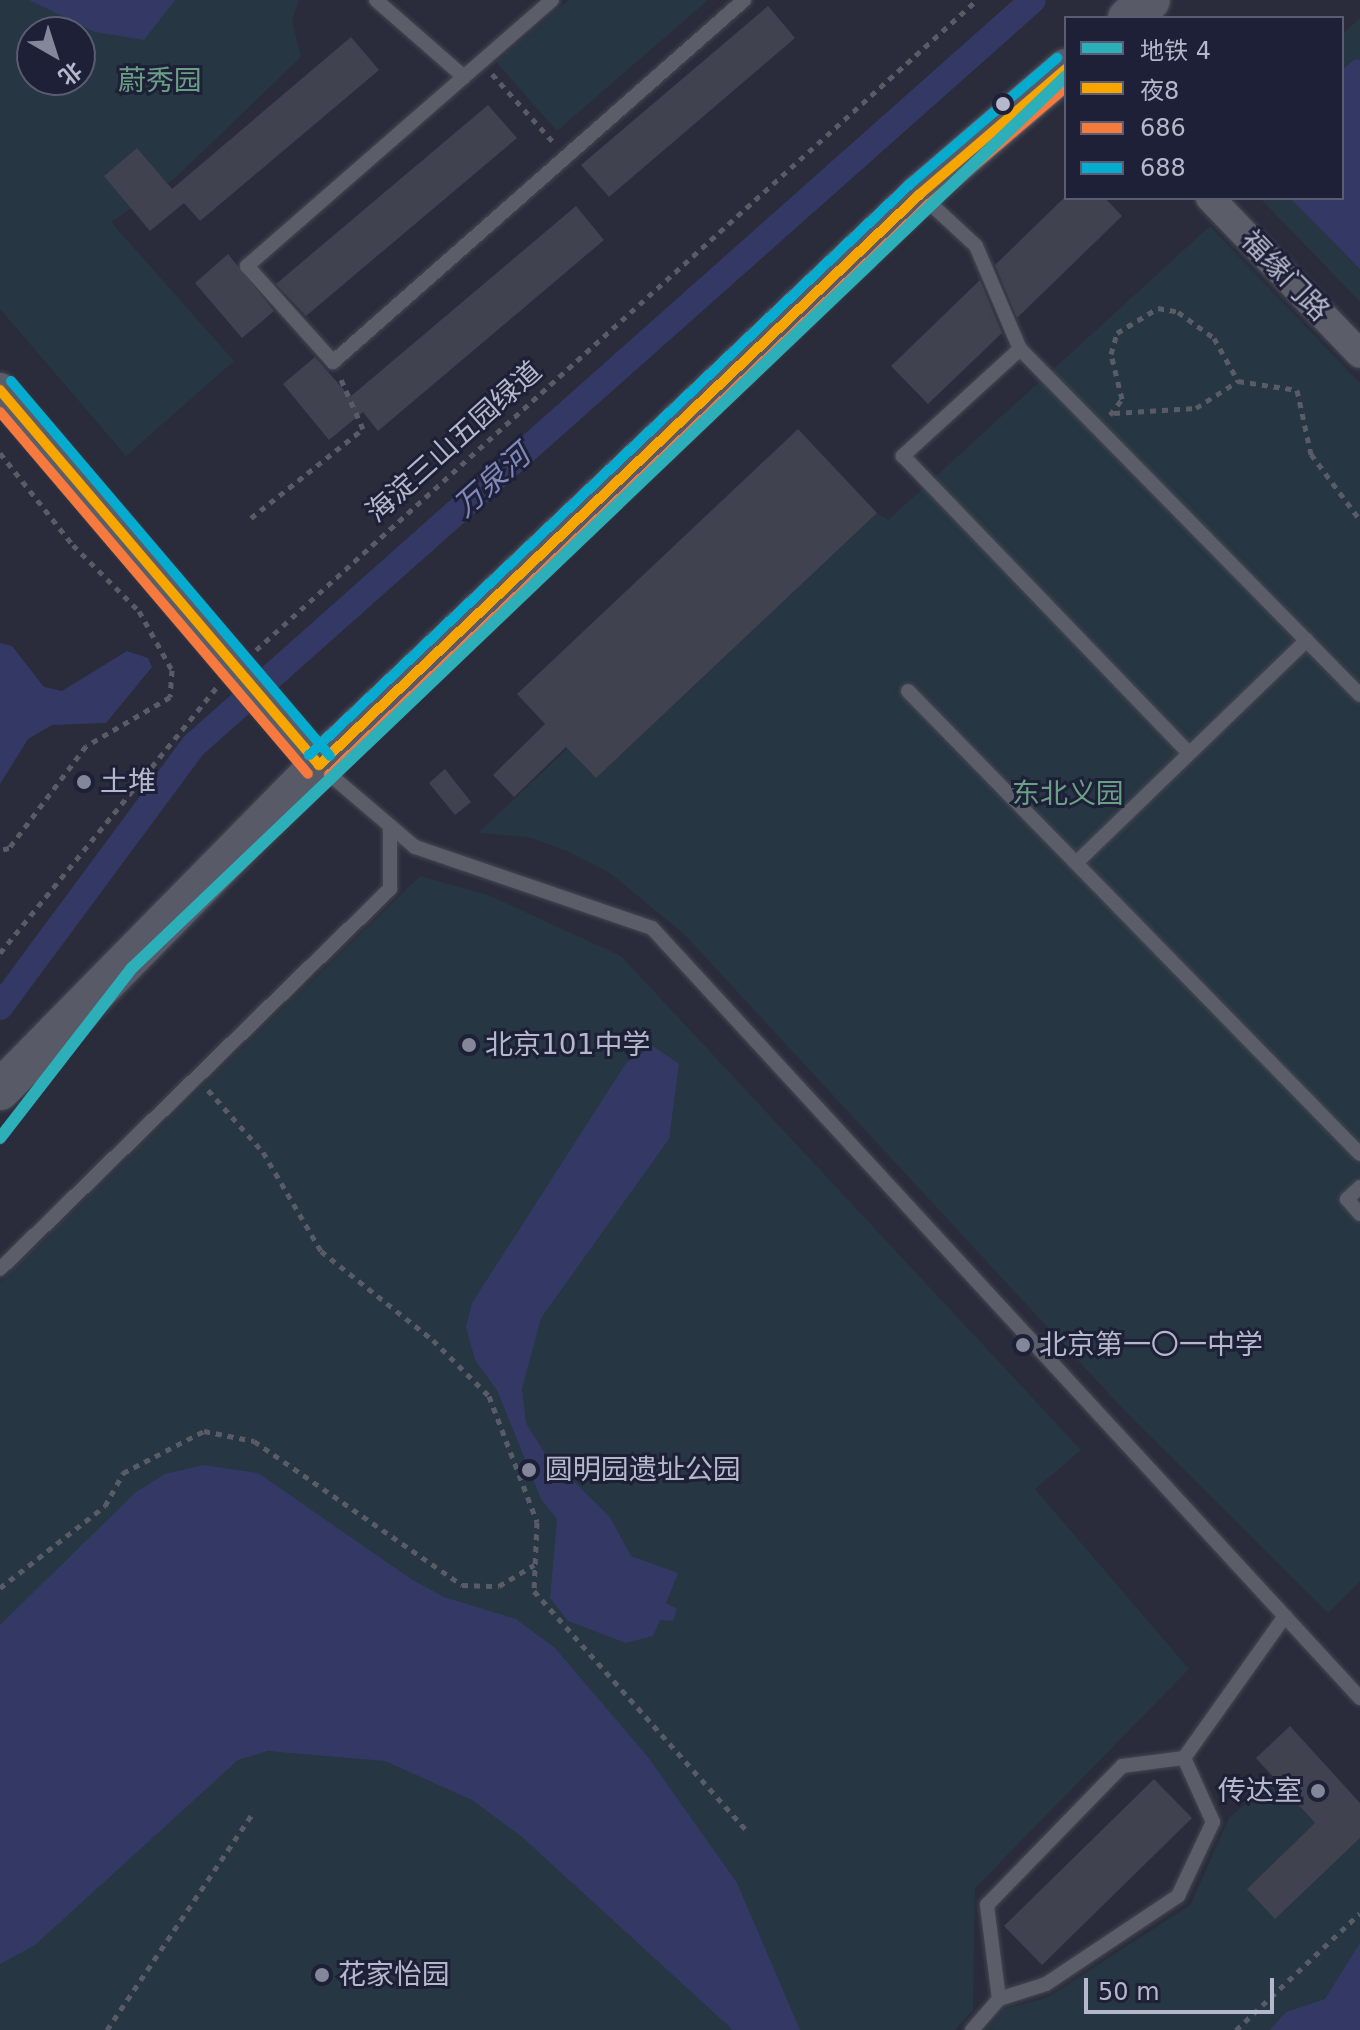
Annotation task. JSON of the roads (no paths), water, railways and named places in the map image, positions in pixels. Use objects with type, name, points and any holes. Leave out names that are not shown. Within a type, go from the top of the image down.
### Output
[{"type":"main road","points":[[1130,16],[1150,0]]},
{"type":"main road","points":[[0,1090],[319,765],[920,194],[1064,71]]},
{"type":"street","name":"福缘门路","points":[[1212,200],[1360,354]]},
{"type":"street","points":[[0,390],[319,765]]},
{"type":"lane","points":[[376,0],[464,77]]},
{"type":"lane","points":[[552,0],[247,266],[333,362],[744,0]]},
{"type":"lane","points":[[920,194],[976,246],[1020,349],[1360,695]]},
{"type":"lane","points":[[1020,349],[903,456],[1189,753]]},
{"type":"lane","points":[[1076,863],[1307,640]]},
{"type":"lane","points":[[908,691],[1360,1154]]},
{"type":"lane","points":[[319,765],[415,847],[652,928],[1360,1698]]},
{"type":"lane","points":[[0,1269],[390,889],[390,826]]},
{"type":"lane","points":[[1360,1187],[1347,1199],[1360,1214]]},
{"type":"lane","points":[[999,1999],[987,1905],[1122,1766],[1184,1758],[1285,1616]]},
{"type":"lane","points":[[972,2030],[999,1999],[1046,1984],[1178,1896],[1213,1822],[1184,1758]]},
{"type":"water","points":[[29,0],[175,0],[144,40],[96,32],[96,16],[62,16]]},
{"type":"water","points":[[1355,59],[1360,60],[1360,269],[1292,200],[1344,200],[1344,68]]},
{"type":"water","points":[[0,643],[12,646],[44,687],[62,691],[127,651],[148,658],[152,667],[106,723],[52,725],[28,739],[0,784]]},
{"type":"water","points":[[653,1046],[679,1064],[669,1139],[541,1318],[522,1389],[526,1423],[544,1452],[610,1517],[631,1556],[678,1573],[666,1603],[677,1609],[673,1621],[660,1620],[653,1636],[626,1643],[568,1621],[550,1598],[557,1519],[541,1499],[497,1390],[475,1360],[466,1327],[472,1303],[626,1063]]},
{"type":"water","points":[[203,1465],[258,1473],[411,1579],[444,1597],[516,1619],[555,1648],[648,1757],[737,1883],[800,2030],[733,2030],[521,1836],[472,1800],[385,1761],[268,1751],[238,1760],[35,1945],[0,1964],[0,1625],[136,1492],[165,1474]]},
{"type":"water","points":[[1360,1943],[1360,2030],[1270,2030],[1286,2012],[1325,1999]]},
{"type":"waterway","name":"万泉河","points":[[0,1007],[193,746],[1033,0]]},
{"type":"metro line","name":"4","points":[[0,1138],[132,968],[1064,78]]},
{"type":"place","name":"土堆","points":[[84,782]]},
{"type":"place","name":"北京101中学","points":[[469,1045]]},
{"type":"place","name":"北京第一〇一中学","points":[[1023,1345]]},
{"type":"place","name":"圆明园遗址公园","points":[[529,1470]]},
{"type":"place","name":"传达室","points":[[1318,1791]]},
{"type":"place","name":"花家怡园","points":[[322,1975]]},
{"type":"park label","name":"蔚秀园","points":[[160,81]]},
{"type":"park label","name":"东北义园","points":[[1068,794]]}]
